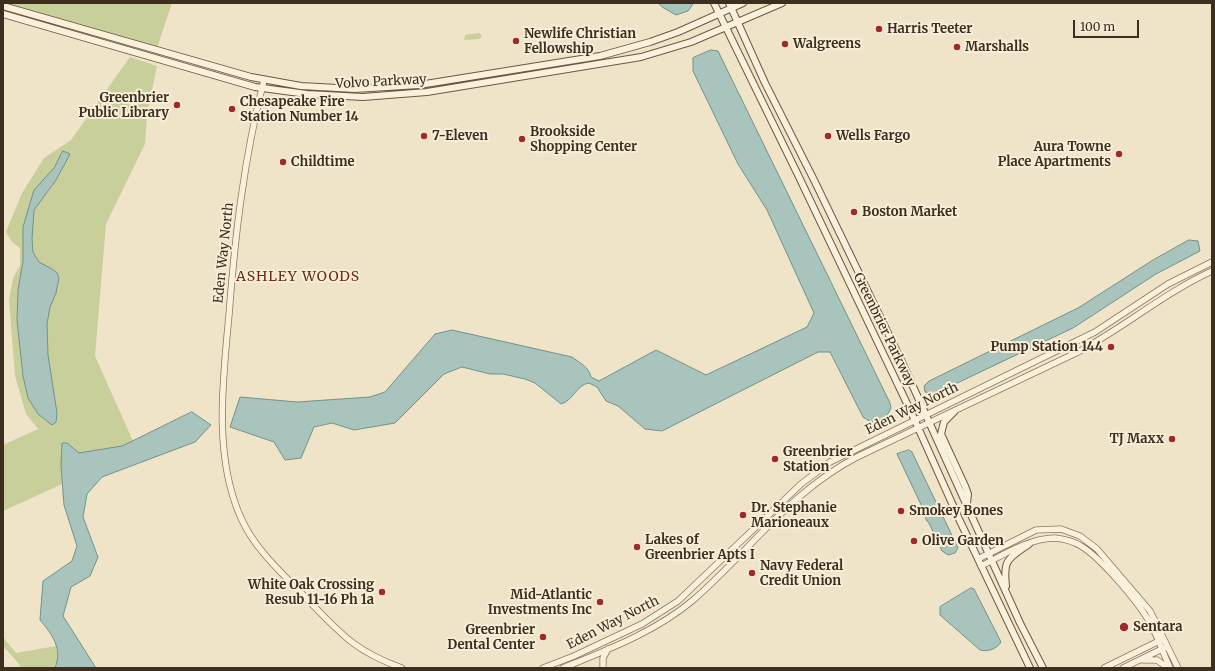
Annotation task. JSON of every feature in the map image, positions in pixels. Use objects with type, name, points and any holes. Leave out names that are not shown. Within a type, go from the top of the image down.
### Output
[{"type":"main road","name":"Greenbrier Parkway","points":[[714,3],[915,420],[981,566],[1030,668]]},
{"type":"main road","name":"Volvo Parkway","points":[[3,6],[216,68],[264,80],[301,86],[348,89],[387,88],[435,83],[600,56],[650,42],[720,14],[730,6],[743,3]]},
{"type":"main road","name":"Volvo Parkway","points":[[3,14],[262,88],[339,96],[379,96],[416,93],[641,57],[691,42],[727,28],[782,3]]},
{"type":"main road","name":"Greenbrier Parkway","points":[[730,6],[925,414],[990,553],[1007,594],[1043,668]]},
{"type":"main road","points":[[954,412],[944,422],[941,434],[968,494],[967,505]]},
{"type":"main road","points":[[1007,594],[1005,570],[1007,561],[1013,554],[1028,544]]},
{"type":"street","name":"Eden Way North","points":[[264,80],[237,218],[223,382],[223,430],[231,490],[240,517],[258,546],[291,582],[352,644],[380,660],[402,668]]},
{"type":"street","name":"Eden Way North","points":[[543,668],[617,636],[666,610],[698,584],[788,496],[813,474],[841,456],[1095,332],[1168,284],[1212,262]]},
{"type":"street","name":"Eden Way North","points":[[563,668],[608,649],[652,627],[692,600],[818,480],[844,464],[1092,344],[1163,297],[1212,271]]},
{"type":"street","points":[[978,558],[1031,532],[1041,529],[1061,529],[1080,536],[1097,549],[1150,611],[1178,668]]},
{"type":"street","points":[[981,566],[1028,544],[1046,539],[1058,538],[1074,542],[1086,550],[1135,601],[1151,624],[1169,668]]},
{"type":"street","points":[[1104,668],[1165,639]]},
{"type":"street","points":[[1122,668],[1168,646]]},
{"type":"street","points":[[603,668],[603,658],[608,649]]},
{"type":"street","points":[[1139,660],[1158,660],[1169,668]]},
{"type":"green space","points":[[5,3],[172,3],[157,48]]},
{"type":"green space","points":[[479,33],[482,36],[480,39],[464,40],[465,35]]},
{"type":"green space","points":[[130,57],[157,66],[147,114],[145,144],[106,224],[95,356],[137,450],[3,511],[3,445],[38,429],[26,414],[15,376],[9,300],[13,278],[20,265],[20,248],[12,242],[6,232],[22,193],[44,158],[71,140]]},
{"type":"green space","points":[[3,637],[16,653],[56,646],[58,660],[55,668],[20,668],[19,664],[3,646]]},
{"type":"water","points":[[659,3],[693,4],[688,11],[676,15],[662,7]]},
{"type":"water","points":[[711,50],[718,51],[890,403],[891,408],[885,419],[871,422],[863,417],[830,352],[818,352],[662,431],[645,429],[618,406],[606,401],[597,387],[589,383],[581,387],[569,400],[561,404],[535,383],[525,379],[503,374],[490,374],[462,367],[444,374],[395,423],[354,430],[332,423],[314,427],[301,458],[285,460],[274,442],[230,427],[240,397],[297,402],[370,397],[385,392],[435,334],[452,330],[572,357],[586,368],[591,377],[599,381],[656,350],[706,375],[807,327],[814,313],[767,210],[738,164],[693,71],[693,58]]},
{"type":"water","points":[[63,151],[70,154],[56,180],[34,210],[32,239],[33,252],[39,262],[57,273],[59,278],[56,293],[50,307],[47,324],[48,355],[57,413],[56,422],[52,425],[38,414],[28,398],[23,376],[17,320],[18,290],[23,261],[23,227],[34,190],[54,168]]},
{"type":"water","points":[[1189,240],[1198,241],[1200,251],[1156,274],[1073,328],[934,394],[925,392],[924,386],[929,381],[1078,308],[1153,260]]},
{"type":"water","points":[[192,412],[211,425],[195,442],[102,477],[87,494],[83,517],[98,557],[90,576],[71,587],[63,616],[96,668],[55,668],[58,654],[57,648],[49,631],[40,620],[43,581],[72,561],[77,546],[64,505],[61,466],[62,443],[67,443],[79,453],[122,446]]},
{"type":"water","points":[[909,450],[912,452],[958,548],[955,553],[948,555],[942,551],[929,523],[926,520],[925,513],[897,454]]},
{"type":"water","points":[[971,588],[974,589],[1001,642],[992,649],[986,651],[980,650],[940,615],[940,607]]},
{"type":"place","name":"Harris Teeter","points":[[879,29]]},
{"type":"place","name":"Newlife Christian Fellowship","points":[[516,41]]},
{"type":"place","name":"Walgreens","points":[[785,44]]},
{"type":"place","name":"Marshalls","points":[[957,47]]},
{"type":"place","name":"Greenbrier Public Library","points":[[177,105]]},
{"type":"place","name":"Chesapeake Fire Station Number 14","points":[[232,109]]},
{"type":"place","name":"7-Eleven","points":[[424,136]]},
{"type":"place","name":"Wells Fargo","points":[[828,136]]},
{"type":"place","name":"Brookside Shopping Center","points":[[522,139]]},
{"type":"place","name":"Aura Towne Place Apartments","points":[[1119,154]]},
{"type":"place","name":"Childtime","points":[[283,162]]},
{"type":"place","name":"Boston Market","points":[[854,212]]},
{"type":"place","name":"Pump Station 144","points":[[1111,347]]},
{"type":"place","name":"TJ Maxx","points":[[1172,439]]},
{"type":"place","name":"Greenbrier Station","points":[[775,459]]},
{"type":"place","name":"Smokey Bones","points":[[901,511]]},
{"type":"place","name":"Dr. Stephanie Marioneaux","points":[[743,515]]},
{"type":"place","name":"Olive Garden","points":[[914,541]]},
{"type":"place","name":"Lakes of Greenbrier Apts I","points":[[637,547]]},
{"type":"place","name":"Navy Federal Credit Union","points":[[752,573]]},
{"type":"place","name":"White Oak Crossing Resub 11-16 Ph 1a","points":[[382,592]]},
{"type":"place","name":"Mid-Atlantic Investments Inc","points":[[600,602]]},
{"type":"place","name":"Sentara","points":[[1124,627]]},
{"type":"place","name":"Greenbrier Dental Center","points":[[543,637]]},
{"type":"district","name":"ASHLEY WOODS","points":[[298,277]]}]
